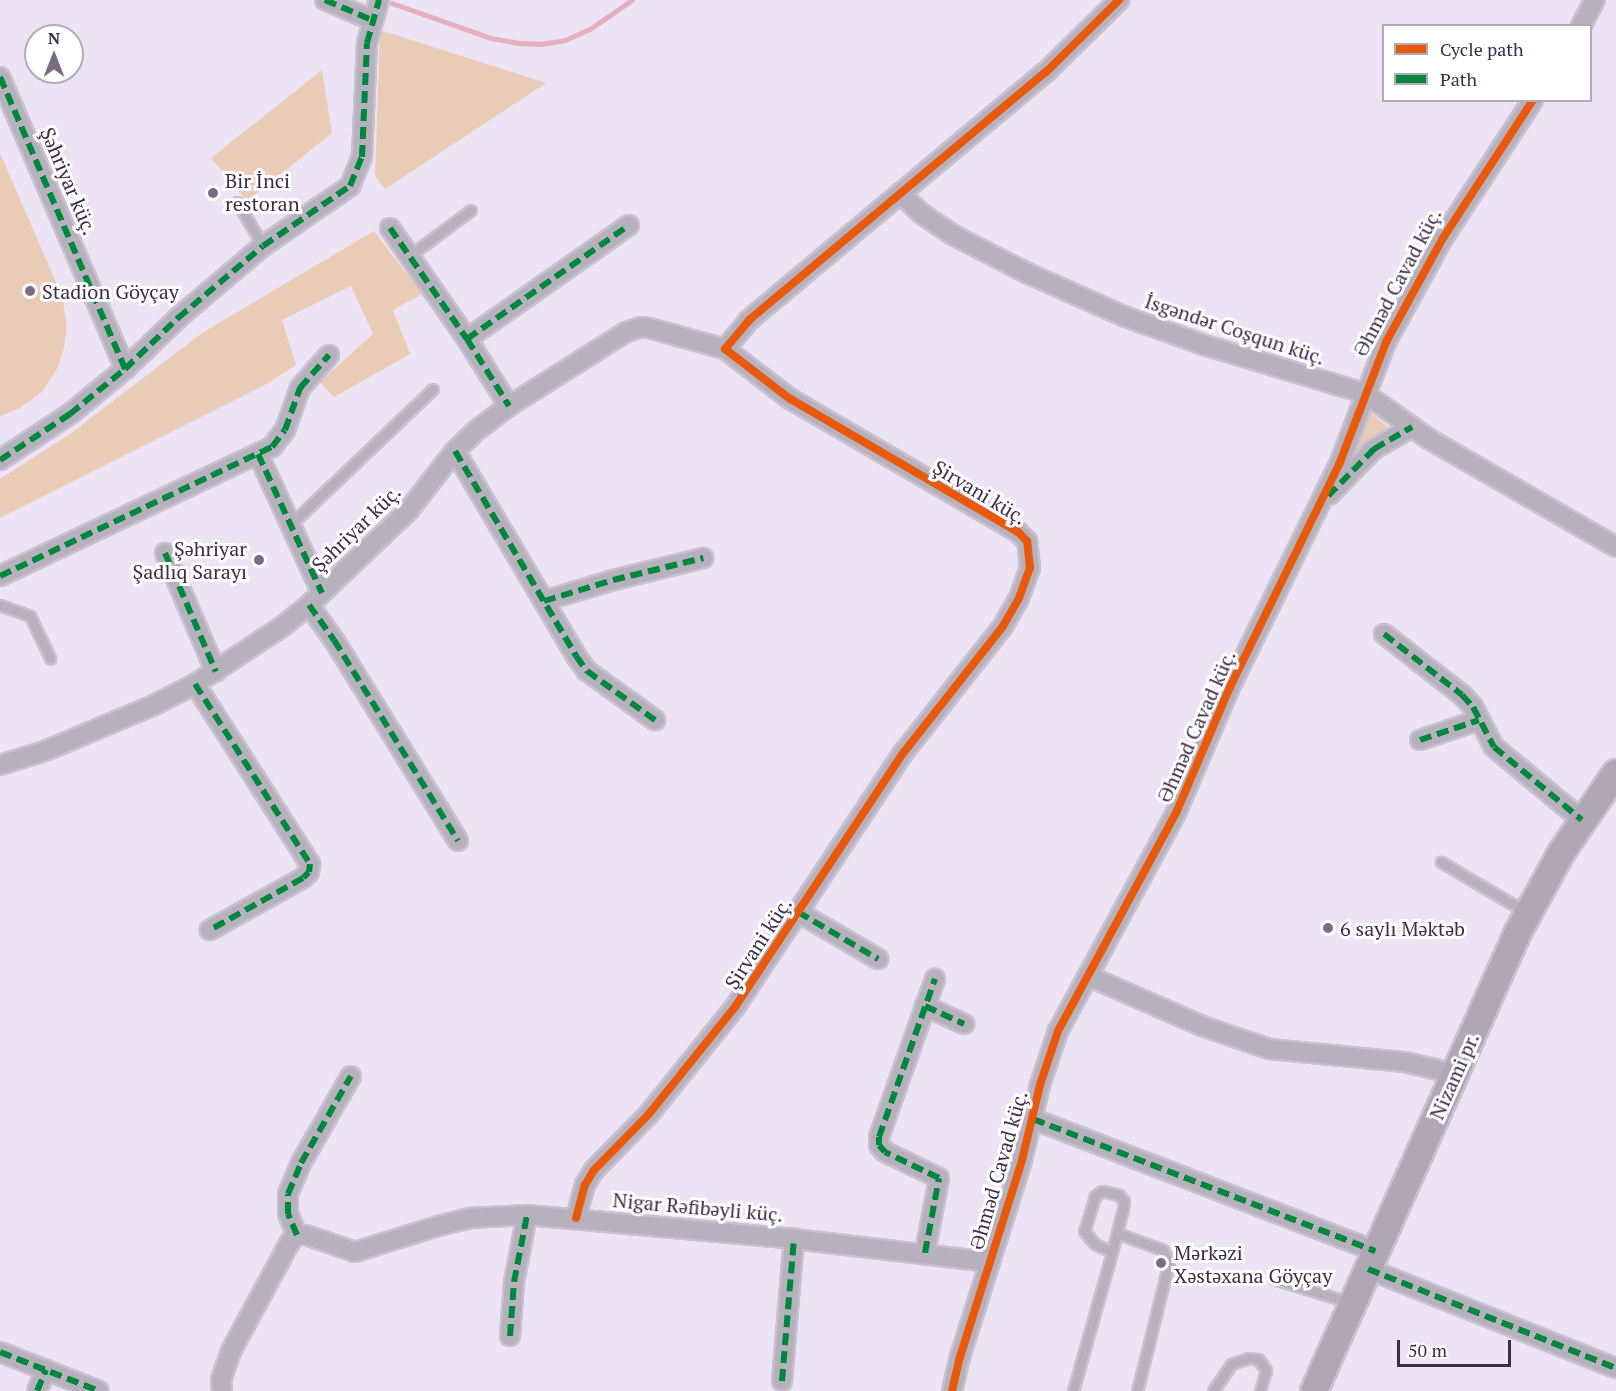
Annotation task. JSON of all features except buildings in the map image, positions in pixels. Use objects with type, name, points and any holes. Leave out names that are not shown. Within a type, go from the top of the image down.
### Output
[{"type":"street","points":[[325,0],[372,20]]},
{"type":"street","points":[[0,460],[70,414],[126,369],[178,318],[263,246],[350,186],[359,170],[362,157],[367,43],[379,0]]},
{"type":"street","points":[[725,350],[749,320],[1046,72],[1119,0]]},
{"type":"street","points":[[1582,24],[1595,0]]},
{"type":"street","name":"Şəhriyar küç.","points":[[0,77],[126,369]]},
{"type":"street","name":"Əhməd Cavad küç.","points":[[952,1391],[989,1262],[1034,1119],[1040,1085],[1058,1031],[1176,813],[1230,687],[1340,462],[1364,393],[1386,342],[1443,238],[1532,102]]},
{"type":"street","name":"İsgəndər Coşqun küç.","points":[[901,194],[922,214],[953,235],[1027,273],[1126,317],[1204,345],[1364,393],[1412,427],[1616,547]]},
{"type":"street","points":[[466,339],[629,225]]},
{"type":"street","points":[[390,228],[466,339],[508,406]]},
{"type":"street","name":"Şəhriyar küç.","points":[[0,765],[45,751],[100,728],[216,672],[315,599],[409,510],[455,451],[508,406],[633,329],[650,328],[725,350]]},
{"type":"street","name":"Şirvani küç.","points":[[576,1218],[585,1185],[594,1170],[649,1114],[735,1008],[910,744],[1004,626],[1027,578],[1031,552],[1027,541],[1018,532],[790,399],[725,350]]},
{"type":"street","points":[[0,576],[258,454],[280,439],[300,388],[329,355]]},
{"type":"street","points":[[1320,505],[1374,449],[1412,427]]},
{"type":"street","points":[[455,451],[587,671],[656,720]]},
{"type":"street","points":[[258,454],[290,525],[315,599],[334,640],[458,841]]},
{"type":"street","points":[[165,553],[216,672]]},
{"type":"street","points":[[544,601],[613,580],[703,558]]},
{"type":"street","points":[[1384,634],[1462,695],[1473,707],[1494,747],[1582,820]]},
{"type":"street","points":[[195,684],[310,864],[309,872],[303,878],[210,930]]},
{"type":"street","points":[[1420,740],[1479,720]]},
{"type":"street","name":"Nizami pr.","points":[[1314,1391],[1528,914],[1582,820],[1616,773]]},
{"type":"street","points":[[798,912],[878,959]]},
{"type":"street","points":[[1088,976],[1202,1026],[1269,1049],[1405,1062],[1455,1074]]},
{"type":"street","points":[[925,1253],[939,1178],[885,1152],[879,1145],[879,1137],[935,979]]},
{"type":"street","points":[[925,1006],[964,1024]]},
{"type":"street","points":[[222,1391],[221,1380],[231,1351],[290,1242],[297,1235],[288,1214],[288,1194],[301,1163],[351,1076]]},
{"type":"street","points":[[1034,1119],[1372,1260],[1616,1368]]},
{"type":"street","points":[[510,1336],[514,1282],[527,1215]]},
{"type":"street","name":"Nigar Rəfibəyli küç.","points":[[297,1235],[355,1252],[471,1218],[527,1215],[794,1239],[989,1262]]},
{"type":"street","points":[[782,1381],[794,1239]]},
{"type":"street","points":[[0,1352],[99,1391]]},
{"type":"street","points":[[37,1391],[46,1370]]},
{"type":"lane","points":[[237,202],[263,246]]},
{"type":"lane","points":[[409,256],[471,210]]},
{"type":"lane","points":[[290,525],[433,389]]},
{"type":"lane","points":[[0,605],[30,616],[51,658]]},
{"type":"lane","points":[[1441,862],[1528,914]]},
{"type":"lane","points":[[1073,1391],[1112,1251],[1117,1233],[1124,1201],[1119,1195],[1101,1191],[1095,1196],[1084,1231],[1095,1244],[1112,1251]]},
{"type":"lane","points":[[1117,1233],[1163,1250],[1169,1262],[1137,1391]]},
{"type":"lane","points":[[1274,1279],[1353,1303]]},
{"type":"lane","points":[[1213,1391],[1231,1364],[1248,1358],[1258,1359],[1266,1370],[1260,1391]]},
{"type":"shaded area","points":[[380,30],[546,83],[385,189],[375,176]]},
{"type":"shaded area","points":[[322,70],[332,133],[247,201],[211,158]]},
{"type":"shaded area","name":"Stadion Göyçay","points":[[0,153],[55,280],[63,301],[67,327],[64,348],[57,369],[42,392],[20,408],[0,416]]},
{"type":"shaded area","points":[[374,231],[422,294],[393,310],[410,354],[334,397],[320,382],[373,334],[351,286],[282,320],[296,365],[263,386],[0,518],[0,479],[70,434],[202,333]]},
{"type":"shaded area","points":[[1371,413],[1388,427],[1348,460]]},
{"type":"waterway","points":[[392,3],[491,38],[541,44],[565,40],[590,29],[632,0]]},
{"type":"marked path","points":[[325,0],[372,20]]},
{"type":"marked path","points":[[0,460],[70,414],[125,369],[178,318],[263,246],[350,186],[362,157],[367,43],[379,0]]},
{"type":"marked path","points":[[0,77],[125,369]]},
{"type":"marked path","points":[[467,339],[629,225]]},
{"type":"marked path","points":[[390,228],[467,339],[509,406]]},
{"type":"marked path","points":[[0,576],[272,447],[285,430],[300,388],[329,355]]},
{"type":"marked path","points":[[1328,496],[1374,449],[1412,427]]},
{"type":"marked path","points":[[455,451],[587,671],[655,720]]},
{"type":"marked path","points":[[258,454],[322,593]]},
{"type":"marked path","points":[[165,553],[216,672]]},
{"type":"marked path","points":[[544,601],[613,580],[703,558]]},
{"type":"marked path","points":[[309,605],[334,640],[458,841]]},
{"type":"marked path","points":[[1384,634],[1462,695],[1473,707],[1494,747],[1582,820]]},
{"type":"marked path","points":[[195,684],[310,864],[309,872],[303,878],[210,930]]},
{"type":"marked path","points":[[1420,740],[1479,720]]},
{"type":"marked path","points":[[798,912],[878,959]]},
{"type":"marked path","points":[[925,1253],[939,1178],[885,1152],[879,1145],[879,1137],[935,979]]},
{"type":"marked path","points":[[925,1006],[964,1024]]},
{"type":"marked path","points":[[297,1235],[288,1214],[288,1194],[301,1163],[351,1076]]},
{"type":"marked path","points":[[1033,1119],[1375,1251]]},
{"type":"marked path","points":[[510,1336],[514,1282],[527,1215]]},
{"type":"marked path","points":[[782,1381],[794,1239]]},
{"type":"marked path","points":[[1368,1269],[1616,1368]]},
{"type":"marked path","points":[[0,1352],[99,1391]]},
{"type":"marked path","points":[[37,1391],[46,1370]]},
{"type":"cycle path","points":[[576,1218],[585,1185],[594,1170],[649,1114],[735,1007],[904,752],[1003,626],[1019,598],[1030,568],[1027,541],[1018,532],[790,399],[725,349],[749,320],[1046,72],[1119,0]]},
{"type":"cycle path","points":[[952,1391],[960,1357],[1022,1160],[1040,1085],[1058,1031],[1176,813],[1230,687],[1340,462],[1386,342],[1443,238],[1532,102]]},
{"type":"place","name":"Bir İnci restoran","points":[[213,193]]},
{"type":"place","name":"Stadion Göyçay","points":[[30,291]]},
{"type":"place","name":"Şəhriyar Şadlıq Sarayı","points":[[259,560]]},
{"type":"place","name":"6 saylı Məktəb","points":[[1328,928]]},
{"type":"place","name":"Mərkəzi Xəstəxana Göyçay","points":[[1161,1263]]}]
